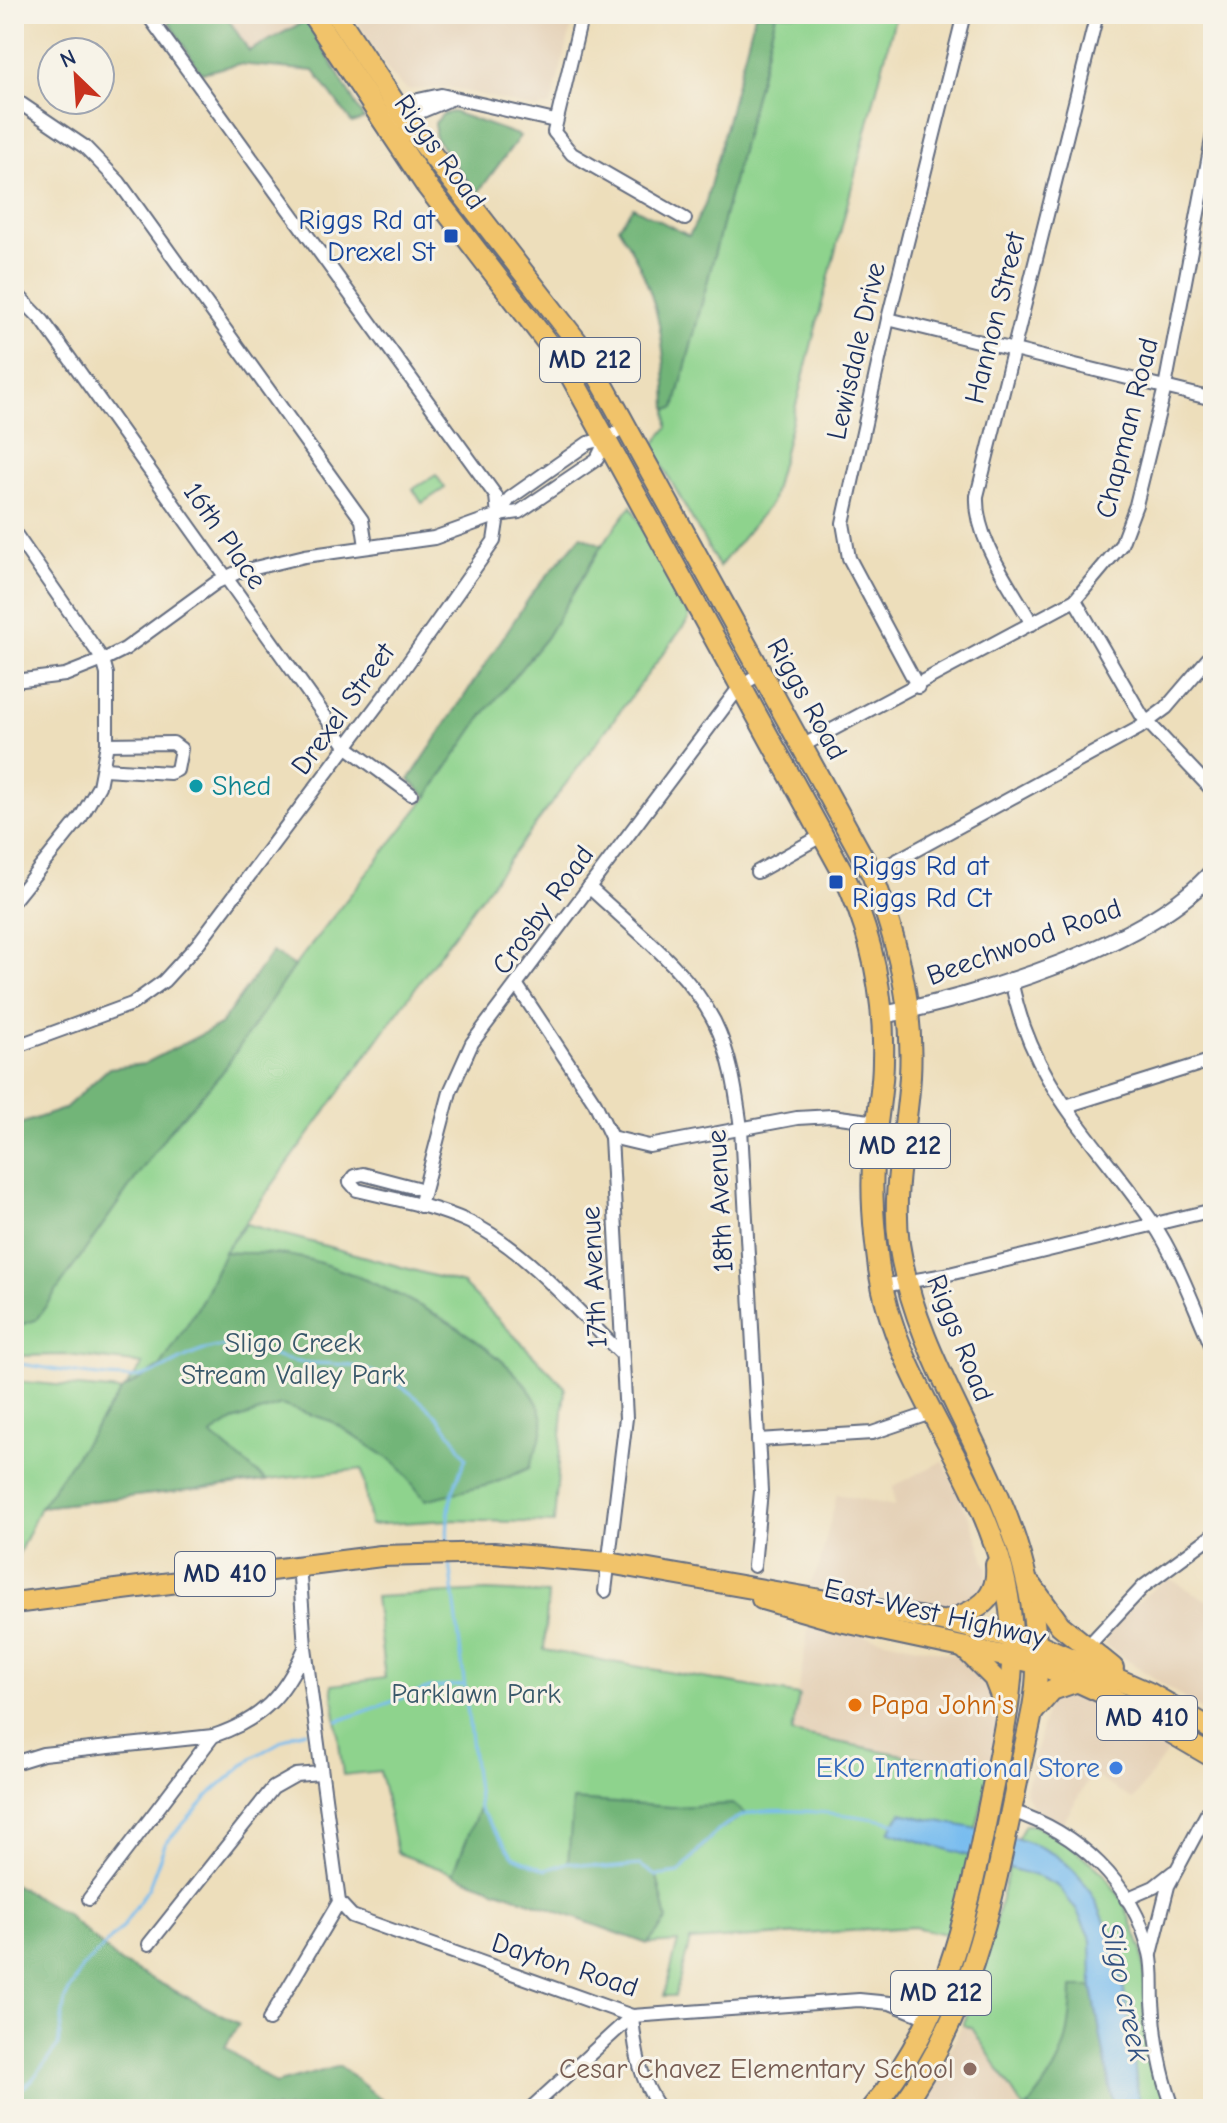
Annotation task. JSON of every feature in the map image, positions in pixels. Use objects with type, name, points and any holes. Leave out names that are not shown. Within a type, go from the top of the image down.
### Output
[{"type":"main road","name":"Riggs Road","points":[[312,14],[393,118],[570,330],[627,426],[872,874],[894,936],[909,1010],[910,1077],[896,1187],[906,1282],[931,1354],[986,1468],[1019,1552],[1036,1653],[1031,1716],[1009,1821],[963,2000],[931,2066],[900,2109]]},
{"type":"main road","name":"Riggs Road","points":[[336,14],[426,185],[563,362],[607,438],[823,835],[865,924],[877,970],[883,1065],[872,1197],[882,1286],[894,1332],[994,1541],[1005,1578],[1013,1646],[1009,1717],[960,1937],[930,2019],[903,2066],[871,2109]]},
{"type":"main road","points":[[947,1622],[975,1612],[991,1596],[997,1570],[994,1541]]},
{"type":"main road","points":[[1019,1552],[1046,1609],[1087,1647],[1149,1693]]},
{"type":"main road","name":"East-West Highway","points":[[14,1603],[299,1564],[437,1553],[609,1563],[947,1622],[1149,1693],[1213,1730]]},
{"type":"main road","name":"East-West Highway","points":[[721,1584],[835,1620],[961,1646],[1013,1646]]},
{"type":"main road","points":[[961,1646],[994,1678],[1009,1717]]},
{"type":"main road","name":"East-West Highway","points":[[1036,1653],[1078,1681],[1213,1757]]},
{"type":"main road","points":[[1031,1716],[1052,1690],[1078,1681]]},
{"type":"main road","points":[[1167,1729],[1192,1732],[1213,1744]]},
{"type":"street","points":[[147,14],[496,496],[498,515]]},
{"type":"street","points":[[582,14],[554,132],[572,154],[685,219]]},
{"type":"street","name":"Lewisdale Drive","points":[[918,687],[849,558],[843,533],[844,507],[964,14]]},
{"type":"street","name":"Hannon Street","points":[[1032,624],[983,534],[977,514],[978,486],[1097,14]]},
{"type":"street","points":[[14,99],[85,147],[119,182],[362,520],[366,546]]},
{"type":"street","points":[[393,118],[451,99],[555,121]]},
{"type":"street","name":"Chapman Road","points":[[800,747],[918,687],[1075,600],[1109,564],[1129,528],[1165,387],[1213,134]]},
{"type":"street","name":"16th Place","points":[[14,291],[43,321],[347,747],[411,794]]},
{"type":"street","points":[[888,319],[1011,352],[1213,399]]},
{"type":"street","points":[[14,681],[65,675],[103,660],[125,649],[225,577],[279,561],[434,538],[498,515],[519,512],[597,459],[607,438],[627,426]]},
{"type":"street","name":"Drexel Street","points":[[14,1047],[121,1010],[164,981],[197,945],[347,747],[494,541],[498,515]]},
{"type":"street","points":[[14,532],[103,660],[107,674],[107,744],[104,769],[93,799],[14,900]]},
{"type":"street","points":[[1075,600],[1147,722],[1213,791]]},
{"type":"street","points":[[872,874],[1147,722],[1177,697],[1213,653]]},
{"type":"street","name":"Crosby Road","points":[[420,1206],[450,1092],[464,1059],[484,1026],[518,987],[741,685],[760,674]]},
{"type":"street","points":[[104,769],[170,773],[177,770],[182,756],[181,749],[173,743],[107,744]]},
{"type":"street","points":[[757,872],[823,835]]},
{"type":"street","name":"Beechwood Road","points":[[882,1015],[909,1010],[1011,979],[1149,923],[1180,902],[1213,871]]},
{"type":"street","name":"18th Avenue","points":[[589,887],[683,977],[707,1009],[730,1062],[741,1128],[758,1440],[761,1503],[754,1566]]},
{"type":"street","points":[[1011,979],[1019,1019],[1036,1063],[1155,1225],[1213,1349]]},
{"type":"street","name":"17th Avenue","points":[[518,987],[595,1103],[611,1137],[625,1440],[605,1591]]},
{"type":"street","points":[[1066,1106],[1213,1060]]},
{"type":"street","points":[[611,1137],[649,1146],[813,1117],[877,1122]]},
{"type":"street","points":[[424,1190],[363,1174],[351,1179],[357,1190],[420,1206],[487,1231],[521,1258],[622,1354]]},
{"type":"street","points":[[882,1286],[1213,1210]]},
{"type":"street","points":[[758,1440],[872,1433],[931,1413]]},
{"type":"street","points":[[1087,1647],[1144,1586],[1213,1535]]},
{"type":"street","points":[[269,2020],[339,1902],[305,1647],[299,1564]]},
{"type":"street","points":[[14,1763],[43,1754],[213,1736],[245,1724],[271,1706],[292,1676],[305,1647]]},
{"type":"street","points":[[89,1899],[213,1736]]},
{"type":"street","points":[[149,1944],[273,1788],[296,1775],[320,1773]]},
{"type":"street","points":[[1174,2109],[1156,2047],[1151,1954],[1175,1869],[1213,1802]]},
{"type":"street","points":[[1009,1821],[1046,1825],[1085,1849],[1126,1899],[1151,1954]]},
{"type":"street","points":[[1126,1899],[1154,1887],[1175,1869]]},
{"type":"street","name":"Dayton Road","points":[[339,1902],[352,1916],[632,2016],[859,2000],[890,2003],[930,2019]]},
{"type":"street","points":[[530,2109],[632,2016]]},
{"type":"street","points":[[632,2016],[645,2084],[660,2109]]},
{"type":"shaded area","points":[[225,14],[303,14],[307,20],[248,51]]},
{"type":"shaded area","points":[[352,14],[575,14],[551,105],[537,109],[449,87],[407,90],[391,75]]},
{"type":"shaded area","points":[[943,1461],[974,1528],[988,1569],[984,1590],[962,1610],[939,1611],[808,1586],[819,1567],[837,1494],[894,1506],[893,1486]]},
{"type":"shaded area","points":[[1167,1577],[1213,1604],[1213,1718],[1105,1645],[1111,1625]]},
{"type":"shaded area","points":[[809,1624],[961,1656],[981,1668],[1001,1711],[990,1772],[792,1733]]},
{"type":"shaded area","points":[[1076,1690],[1173,1744],[1133,1800],[1092,1774],[1061,1826],[1033,1807],[1025,1793],[1049,1700]]},
{"type":"shaded area","name":"Cesar Chavez Elementary School","points":[[964,2020],[1033,2109],[911,2109],[953,2045]]},
{"type":"green space","points":[[164,14],[225,14],[249,51],[307,20],[364,119],[352,123],[314,71],[238,64],[201,73]]},
{"type":"green space","points":[[755,14],[776,14],[675,408],[667,410],[657,314],[642,272],[618,227],[633,207],[689,236],[705,205]]},
{"type":"green space","points":[[776,14],[896,14],[771,503],[719,567],[652,447],[668,427],[667,410],[675,407]]},
{"type":"green space","points":[[453,112],[520,136],[477,194],[435,137],[435,123],[443,114]]},
{"type":"green space","points":[[436,475],[445,488],[422,503],[413,489]]},
{"type":"green space","points":[[631,506],[688,609],[689,619],[476,904],[223,1253],[246,1224],[463,1284],[565,1387],[554,1523],[448,1520],[370,1525],[362,1469],[40,1507],[14,1564],[14,1381],[121,1391],[64,1474],[143,1364],[68,1355],[14,1356],[14,1133],[169,1131],[221,1074],[270,997],[427,797],[482,715],[546,638],[602,545]]},
{"type":"green space","points":[[581,536],[602,545],[546,638],[483,715],[427,797],[409,780],[533,592]]},
{"type":"green space","points":[[272,952],[294,966],[221,1074],[169,1131],[36,1320],[14,1327],[14,1126],[64,1109],[109,1068],[144,1064],[220,1025]]},
{"type":"green space","name":"Sligo Creek Stream Valley Park","points":[[224,1252],[288,1255],[326,1265],[401,1296],[478,1342],[510,1368],[532,1395],[543,1421],[541,1438],[529,1468],[493,1484],[425,1500],[397,1464],[331,1421],[281,1405],[233,1421],[211,1435],[267,1481],[40,1507],[121,1391],[161,1366],[203,1299]]},
{"type":"green space","name":"Parklawn Park","points":[[487,1591],[548,1594],[544,1650],[799,1695],[792,1733],[990,1772],[950,1935],[914,1927],[690,1941],[675,1996],[664,1996],[678,1942],[648,1944],[397,1853],[380,1771],[343,1775],[332,1685],[385,1678],[375,1597]]},
{"type":"green space","points":[[573,1800],[672,1807],[733,1804],[745,1814],[715,1833],[679,1873],[657,1876],[667,1920],[648,1944],[453,1874],[479,1808],[513,1856],[545,1870],[568,1862]]},
{"type":"green space","points":[[1025,1825],[1033,1825],[1063,1839],[1103,1873],[1123,1901],[1142,1950],[1150,2033],[1170,2109],[1036,2109],[1032,2104],[1024,2109],[972,2028],[963,2025],[980,1982],[1015,1843]]},
{"type":"green space","points":[[14,1884],[66,1914],[121,1963],[239,2024],[225,2047],[275,2084],[340,2066],[393,2109],[14,2109]]},
{"type":"green space","points":[[1072,1987],[1092,1987],[1114,2109],[1027,2109],[1062,2053],[1069,2024]]},
{"type":"water","points":[[901,1813],[1027,1842],[1044,1849],[1071,1868],[1092,1895],[1107,1927],[1118,1964],[1140,2109],[1114,2109],[1092,1987],[1091,1940],[1077,1911],[1058,1886],[1039,1877],[889,1832]]},
{"type":"waterway","name":"Sligo creek","points":[[14,1363],[86,1375],[129,1378],[153,1373],[208,1349],[230,1347],[250,1349],[297,1362],[365,1369],[400,1386],[431,1411],[466,1458],[451,1501],[448,1546]]},
{"type":"waterway","name":"Sligo creek","points":[[450,1562],[479,1808],[513,1856],[546,1870],[569,1862],[606,1868],[640,1865],[656,1876],[679,1873],[725,1825],[758,1812],[820,1812],[899,1824]]},
{"type":"waterway","points":[[338,1721],[430,1688],[464,1685]]},
{"type":"waterway","points":[[14,2095],[32,2080],[58,2046],[65,1999],[82,1968],[122,1928],[149,1887],[165,1844],[213,1791],[252,1758],[294,1734],[306,1731]]},
{"type":"place","name":"Riggs Rd at Drexel St","points":[[451,236]]},
{"type":"place","name":"Shed","points":[[196,786]]},
{"type":"place","name":"Riggs Rd at Riggs Rd Ct","points":[[836,882]]},
{"type":"place","name":"Papa John's","points":[[855,1705]]},
{"type":"place","name":"EKO International Store","points":[[1116,1768]]},
{"type":"place","name":"Cesar Chavez Elementary School","points":[[970,2069]]}]
